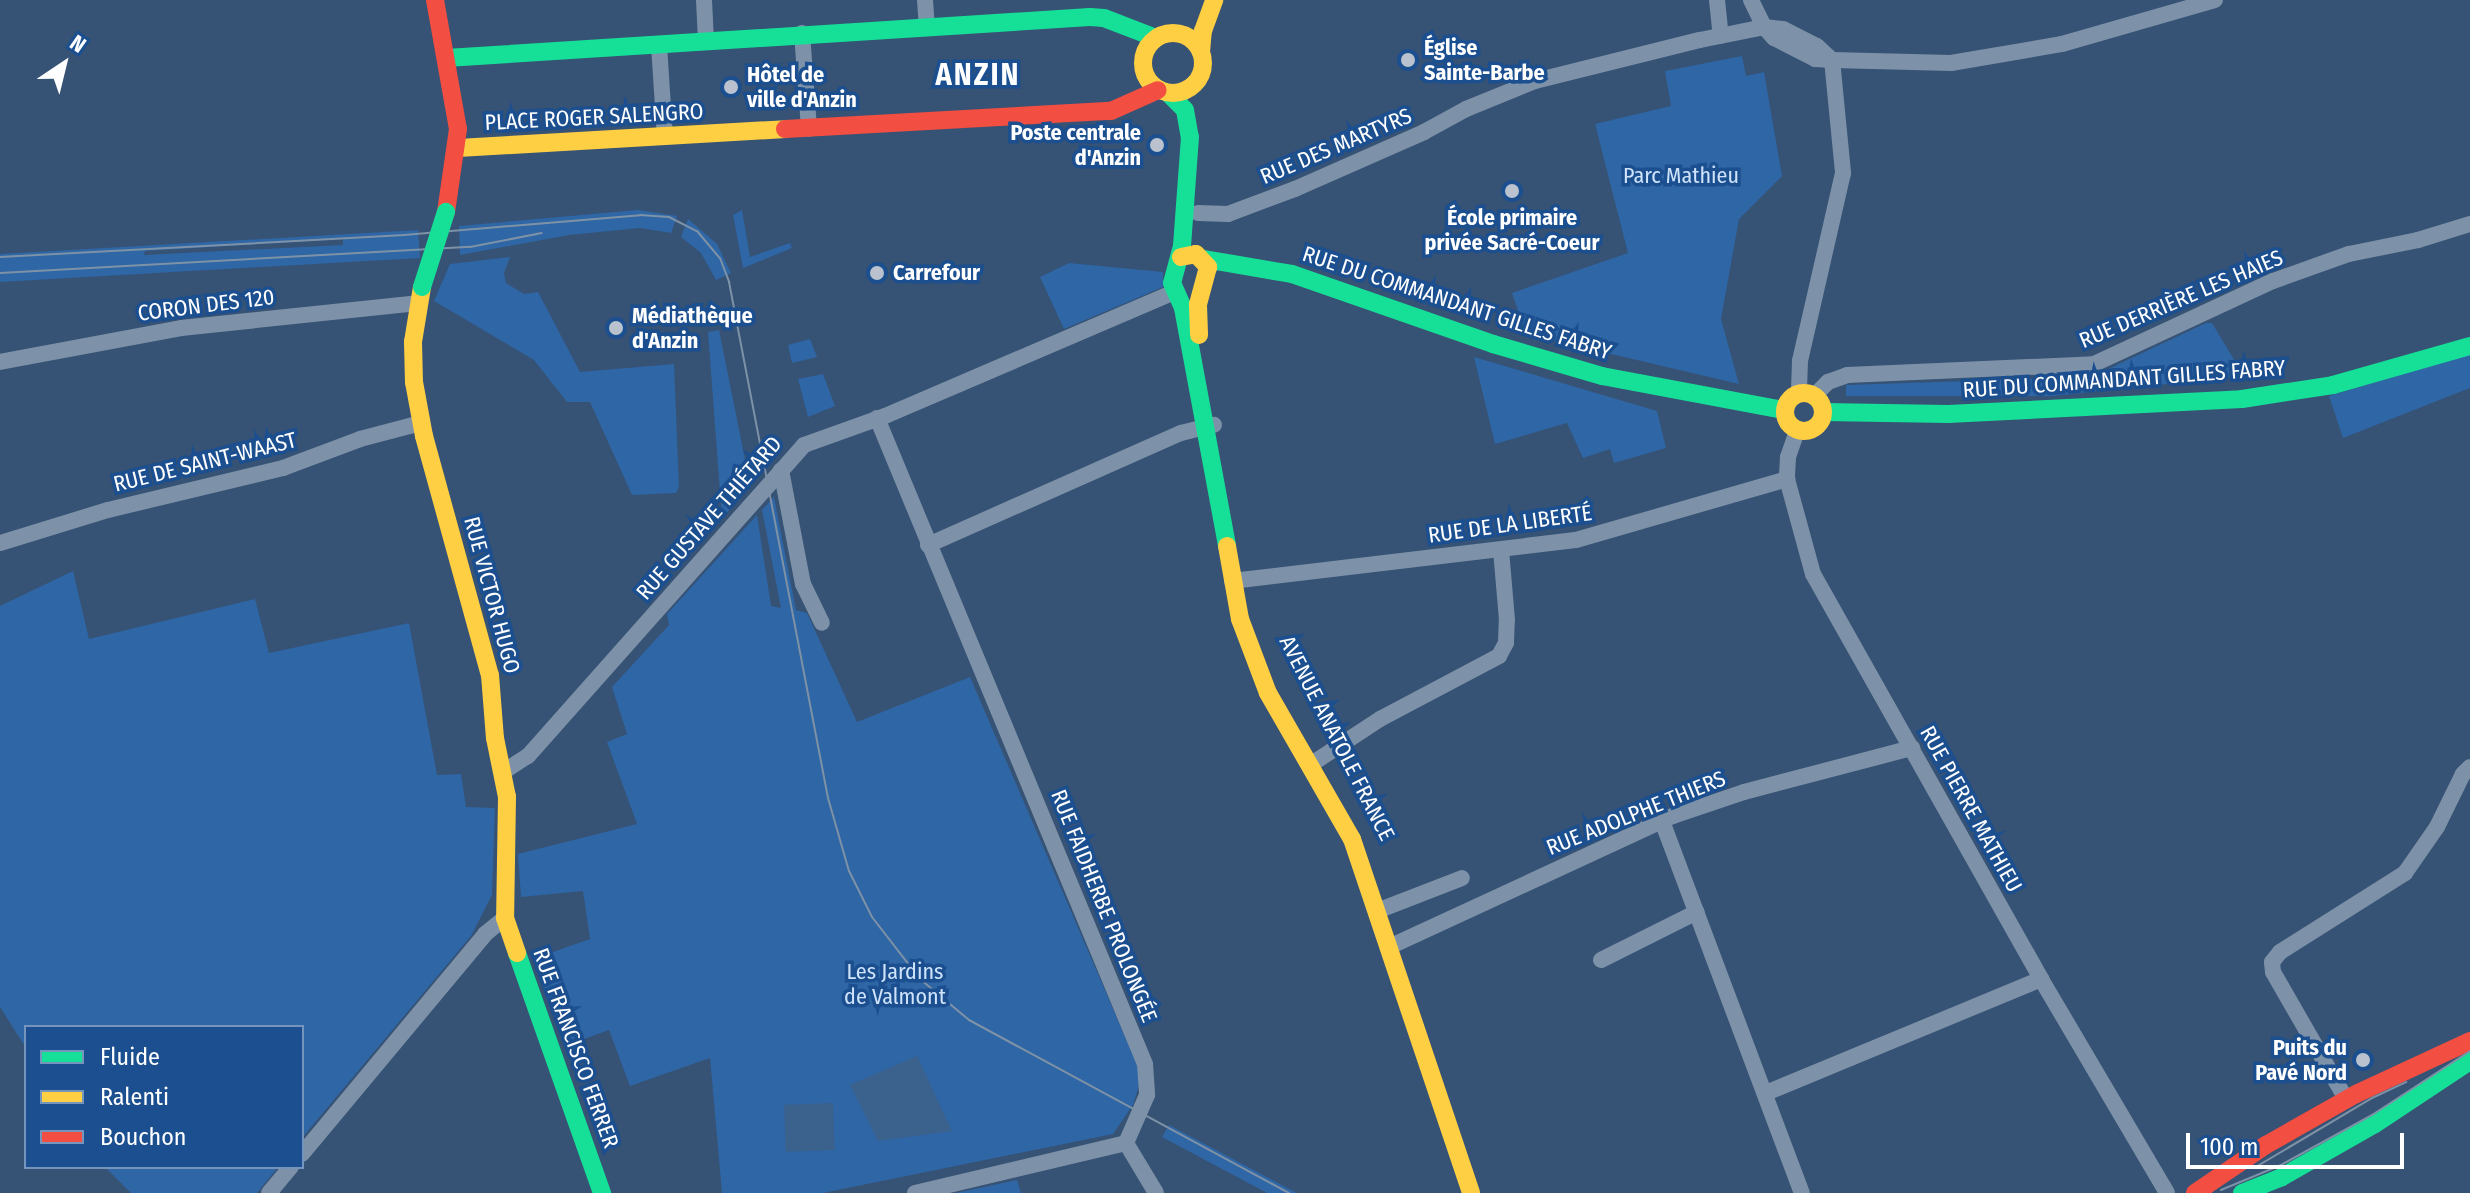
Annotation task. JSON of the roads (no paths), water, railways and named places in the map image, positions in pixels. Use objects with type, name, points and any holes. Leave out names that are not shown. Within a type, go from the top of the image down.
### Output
[{"type":"street","name":"RUE VICTOR HUGO","points":[[435,0],[458,148],[446,212],[420,295],[413,355],[421,423],[488,664],[495,738],[507,797],[505,918]]},
{"type":"street","points":[[704,0],[706,41]]},
{"type":"street","points":[[925,0],[927,27]]},
{"type":"street","points":[[1199,0],[1189,18],[1146,49],[1143,64],[1147,79],[1163,92],[1185,91],[1198,81],[1204,64],[1201,52],[1203,31],[1214,0]]},
{"type":"street","points":[[1717,0],[1721,36]]},
{"type":"street","points":[[1751,0],[1764,27],[1783,29],[1817,46],[1832,60],[1925,64],[2007,56],[2062,44],[2215,0]]},
{"type":"street","points":[[446,58],[802,33],[1097,17],[1165,36],[1191,38],[1201,52]]},
{"type":"street","name":"RUE DES MARTYRS","points":[[1198,213],[1222,215],[1295,189],[1424,132],[1466,109],[1535,81],[1764,27]]},
{"type":"street","points":[[802,33],[809,129]]},
{"type":"street","points":[[659,45],[665,137]]},
{"type":"street","points":[[1812,401],[1790,398],[1784,410],[1787,423],[1797,431],[1815,428],[1812,401],[1800,361],[1843,173],[1832,60]]},
{"type":"street","name":"AVENUE ANATOLE FRANCE","points":[[1198,81],[1197,97],[1204,127],[1198,213],[1202,258],[1208,267],[1197,325],[1209,426]]},
{"type":"street","name":"PLACE ROGER SALENGRO","points":[[458,148],[1111,111],[1163,92]]},
{"type":"street","name":"AVENUE ANATOLE FRANCE","points":[[1163,92],[1182,106],[1189,124],[1181,257],[1173,268],[1209,426],[1238,580],[1266,659],[1315,761],[1356,820],[1471,1193]]},
{"type":"street","name":"RUE DERRIÈRE LES HAIES","points":[[1812,401],[1828,382],[1847,375],[2094,364],[2273,281],[2349,254],[2418,240],[2470,224]]},
{"type":"street","points":[[1181,257],[1189,253],[1202,258]]},
{"type":"street","name":"RUE DU COMMANDANT GILLES FABRY","points":[[1202,258],[1317,282],[1503,347],[1588,372],[1662,389],[1784,410]]},
{"type":"street","name":"RUE DU COMMANDANT GILLES FABRY","points":[[1203,290],[1229,271],[1256,267]]},
{"type":"street","points":[[1177,293],[1190,298],[1203,290]]},
{"type":"street","name":"RUE GUSTAVE THIÉTARD","points":[[503,772],[528,756],[808,443],[877,418],[1177,293]]},
{"type":"street","name":"CORON DES 120","points":[[0,362],[181,328],[420,295]]},
{"type":"street","name":"RUE DU COMMANDANT GILLES FABRY","points":[[1812,401],[1948,414],[2242,399],[2333,385],[2470,346]]},
{"type":"street","name":"RUE FAIDHERBE PROLONGÉE","points":[[877,418],[1141,1054],[1148,1080],[1145,1103],[1126,1143]]},
{"type":"street","name":"RUE DE SAINT-WAAST","points":[[0,543],[108,510],[283,468],[360,439],[421,423]]},
{"type":"street","points":[[928,545],[1181,433],[1209,426]]},
{"type":"street","name":"RUE PIERRE MATHIEU","points":[[1797,431],[1788,457],[1787,479],[1809,564],[2041,979],[2167,1193]]},
{"type":"street","points":[[781,470],[803,584],[822,623]]},
{"type":"street","name":"RUE DE LA LIBERTÉ","points":[[1238,580],[1585,538],[1787,479]]},
{"type":"street","points":[[1315,761],[1380,719],[1499,656],[1506,643],[1507,620],[1501,550]]},
{"type":"street","name":"RUE ADOLPHE THIERS","points":[[1394,945],[1662,821],[1744,792],[1912,748]]},
{"type":"street","points":[[2346,1099],[2273,972],[2272,962],[2280,952],[2405,873],[2437,827],[2463,774],[2470,767]]},
{"type":"street","points":[[1662,821],[1802,1193]]},
{"type":"street","points":[[1383,909],[1462,878]]},
{"type":"street","points":[[1601,960],[1697,912]]},
{"type":"street","points":[[304,1152],[485,934],[505,918]]},
{"type":"street","name":"RUE FRANCISCO FERRER","points":[[505,918],[602,1193]]},
{"type":"street","name":"AVENUE ANATOLE FRANCE","points":[[1394,945],[1484,1193]]},
{"type":"street","points":[[1766,1093],[2041,979]]},
{"type":"street","points":[[2195,1193],[2346,1099],[2470,1041]]},
{"type":"street","points":[[2242,1193],[2263,1189],[2380,1121],[2470,1061]]},
{"type":"street","points":[[915,1193],[1126,1143],[1156,1193]]},
{"type":"street","points":[[2245,1160],[2263,1189]]},
{"type":"street","points":[[269,1193],[289,1169]]},
{"type":"tram line","points":[[0,257],[404,235],[640,215],[669,217],[697,231],[720,258],[729,282],[828,798],[849,871],[872,917],[920,979],[969,1020],[1289,1193]]},
{"type":"tram line","points":[[0,273],[470,247],[542,233]]},
{"type":"tram line","points":[[2221,1190],[2281,1165],[2372,1115],[2470,1051]]},
{"type":"tram line","points":[[2254,1168],[2372,1098],[2407,1082]]},
{"type":"place","name":"Église Sainte-Barbe","points":[[1408,60]]},
{"type":"place","name":"Hôtel de ville d'Anzin","points":[[731,87]]},
{"type":"place","name":"Poste centrale d'Anzin","points":[[1157,145]]},
{"type":"place","name":"École primaire privée Sacré-Coeur","points":[[1512,191]]},
{"type":"place","name":"Carrefour","points":[[877,273]]},
{"type":"place","name":"Médiathèque d'Anzin","points":[[616,328]]},
{"type":"place","name":"Puits du Pavé Nord","points":[[2363,1060]]},
{"type":"district","name":"ANZIN","points":[[978,75]]},
{"type":"park label","name":"Parc Mathieu","points":[[1681,176]]},
{"type":"park label","name":"Les Jardins de Valmont","points":[[895,984]]}]
